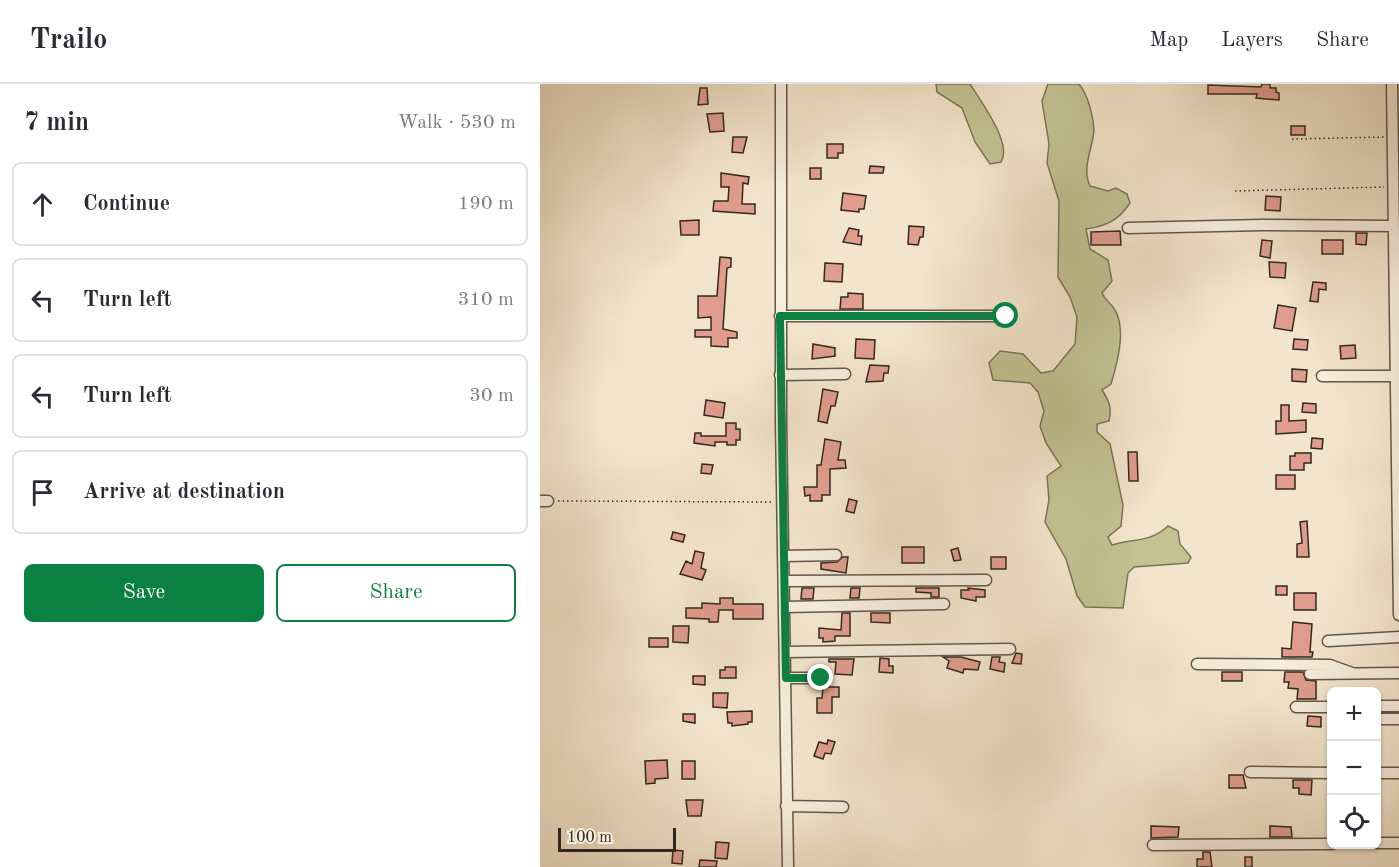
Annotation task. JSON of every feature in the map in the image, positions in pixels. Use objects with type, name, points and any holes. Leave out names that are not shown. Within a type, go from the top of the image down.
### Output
[{"type":"street","points":[[781,84],[780,375],[784,502],[788,867]]},
{"type":"street","points":[[1392,84],[1396,134],[1399,615]]},
{"type":"street","points":[[1128,228],[1396,219]]},
{"type":"street","points":[[780,316],[1006,316]]},
{"type":"street","points":[[780,375],[845,374]]},
{"type":"street","points":[[1322,376],[1397,376]]},
{"type":"street","points":[[784,556],[836,555]]},
{"type":"street","points":[[784,581],[986,580]]},
{"type":"street","points":[[784,607],[944,604]]},
{"type":"street","points":[[1328,641],[1399,638]]},
{"type":"street","points":[[785,652],[1010,649]]},
{"type":"street","points":[[1197,664],[1330,665],[1352,674]]},
{"type":"street","points":[[1310,674],[1399,673]]},
{"type":"street","points":[[786,678],[821,678]]},
{"type":"street","points":[[1381,706],[1399,706]]},
{"type":"street","points":[[1296,707],[1327,707]]},
{"type":"street","points":[[1381,719],[1399,719]]},
{"type":"street","points":[[1250,772],[1327,773]]},
{"type":"street","points":[[1381,773],[1399,773]]},
{"type":"street","points":[[786,806],[843,807]]},
{"type":"street","points":[[1381,843],[1399,843]]},
{"type":"street","points":[[1154,845],[1327,844]]},
{"type":"path","points":[[1292,139],[1396,134]]},
{"type":"path","points":[[1235,191],[1396,187]]},
{"type":"path","points":[[544,501],[784,502]]},
{"type":"shaded area","points":[[936,84],[970,84],[994,122],[1003,144],[1004,154],[1001,162],[990,164],[975,142],[962,108],[937,92]]},
{"type":"shaded area","points":[[1048,84],[1079,84],[1090,105],[1094,129],[1087,164],[1090,186],[1108,191],[1116,188],[1127,194],[1130,203],[1111,222],[1086,229],[1090,249],[1108,260],[1112,281],[1102,293],[1116,312],[1120,329],[1120,348],[1111,384],[1102,390],[1109,404],[1109,421],[1097,424],[1097,432],[1110,444],[1123,505],[1121,526],[1108,537],[1112,545],[1148,538],[1168,526],[1178,531],[1180,544],[1191,557],[1188,563],[1134,567],[1128,573],[1123,608],[1085,607],[1077,596],[1066,559],[1045,522],[1049,500],[1047,476],[1061,466],[1046,443],[1040,426],[1044,411],[1038,392],[1030,383],[993,380],[989,363],[1000,351],[1023,354],[1041,373],[1053,371],[1075,344],[1077,317],[1070,297],[1058,277],[1059,201],[1047,163],[1049,144],[1042,101]]},
{"type":"building","points":[[1262,84],[1270,84],[1270,88],[1276,88],[1279,100],[1256,98],[1257,94],[1208,94],[1208,85],[1261,87]]},
{"type":"building","points":[[700,88],[707,88],[708,104],[698,105]]},
{"type":"building","points":[[723,113],[724,131],[710,132],[707,114]]},
{"type":"building","points":[[1291,126],[1305,126],[1305,135],[1291,135]]},
{"type":"building","points":[[733,137],[747,137],[743,153],[732,152]]},
{"type":"building","points":[[827,144],[843,144],[843,153],[838,153],[838,158],[827,158]]},
{"type":"building","points":[[870,166],[884,167],[883,173],[869,173]]},
{"type":"building","points":[[810,168],[821,168],[821,179],[810,179]]},
{"type":"building","points":[[721,173],[749,177],[748,184],[743,183],[742,204],[755,204],[755,214],[713,211],[714,201],[728,201],[729,187],[721,187]]},
{"type":"building","points":[[843,193],[866,196],[864,209],[859,209],[859,212],[841,210]]},
{"type":"building","points":[[1266,196],[1281,197],[1280,211],[1265,210]]},
{"type":"building","points":[[699,220],[699,235],[681,235],[680,221]]},
{"type":"building","points":[[909,226],[924,227],[923,237],[920,237],[918,245],[908,244]]},
{"type":"building","points":[[849,228],[859,230],[858,236],[862,236],[861,245],[843,242]]},
{"type":"building","points":[[1120,231],[1121,245],[1091,245],[1091,232]]},
{"type":"building","points":[[1356,233],[1367,233],[1366,245],[1356,244]]},
{"type":"building","points":[[1262,240],[1272,241],[1270,258],[1260,256]]},
{"type":"building","points":[[1322,240],[1343,240],[1343,254],[1322,254]]},
{"type":"building","points":[[720,257],[731,258],[731,267],[727,268],[723,329],[737,332],[737,338],[728,338],[728,347],[711,346],[711,337],[695,337],[695,330],[711,330],[711,317],[698,318],[698,296],[717,296]]},
{"type":"building","points":[[1269,262],[1286,263],[1285,278],[1270,277]]},
{"type":"building","points":[[825,263],[843,264],[842,282],[824,281]]},
{"type":"building","points":[[1313,282],[1326,283],[1326,290],[1319,289],[1318,302],[1310,301]]},
{"type":"building","points":[[848,293],[863,294],[863,309],[840,309],[841,297],[848,297]]},
{"type":"building","points":[[1278,305],[1296,308],[1292,331],[1274,328]]},
{"type":"building","points":[[856,339],[875,340],[874,359],[855,358]]},
{"type":"building","points":[[1294,339],[1308,340],[1307,350],[1293,349]]},
{"type":"building","points":[[813,344],[835,348],[835,356],[812,359]]},
{"type":"building","points":[[1355,345],[1356,358],[1341,359],[1340,346]]},
{"type":"building","points":[[870,365],[889,366],[888,373],[884,373],[883,381],[866,382]]},
{"type":"building","points":[[1292,369],[1307,370],[1306,382],[1292,381]]},
{"type":"building","points":[[823,389],[838,392],[835,406],[831,406],[827,423],[818,421]]},
{"type":"building","points":[[706,400],[725,403],[723,418],[704,415]]},
{"type":"building","points":[[1303,403],[1316,404],[1316,413],[1302,412]]},
{"type":"building","points":[[1281,405],[1289,405],[1289,421],[1306,420],[1306,432],[1276,434],[1276,421],[1281,421]]},
{"type":"building","points":[[726,423],[736,423],[736,429],[740,429],[740,440],[736,440],[736,445],[727,445],[727,442],[715,442],[715,446],[694,443],[695,433],[701,433],[701,436],[726,436]]},
{"type":"building","points":[[1312,438],[1323,439],[1322,449],[1311,448]]},
{"type":"building","points":[[825,439],[841,442],[838,460],[845,460],[846,468],[830,469],[830,495],[822,495],[822,501],[810,501],[810,495],[805,496],[804,487],[817,487],[817,465],[821,465]]},
{"type":"building","points":[[1128,452],[1137,452],[1138,481],[1129,481]]},
{"type":"building","points":[[1295,453],[1311,453],[1311,463],[1304,463],[1304,470],[1290,470],[1290,456],[1295,456]]},
{"type":"building","points":[[702,464],[713,465],[711,474],[701,473]]},
{"type":"building","points":[[1276,475],[1295,475],[1295,489],[1276,489]]},
{"type":"building","points":[[849,499],[857,501],[854,513],[846,511]]},
{"type":"building","points":[[1307,521],[1309,557],[1297,557],[1297,544],[1302,543],[1300,522]]},
{"type":"building","points":[[673,532],[685,535],[683,542],[671,539]]},
{"type":"building","points":[[902,547],[924,547],[924,563],[902,563]]},
{"type":"building","points":[[958,548],[961,560],[954,561],[951,550]]},
{"type":"building","points":[[695,551],[704,553],[701,568],[706,570],[702,580],[680,574],[686,561],[692,564]]},
{"type":"building","points":[[843,557],[848,557],[846,573],[821,569],[821,563],[837,562]]},
{"type":"building","points":[[991,557],[1006,557],[1006,569],[991,569]]},
{"type":"building","points":[[1276,586],[1287,586],[1287,595],[1276,595]]},
{"type":"building","points":[[802,588],[814,588],[813,599],[801,599]]},
{"type":"building","points":[[851,588],[860,588],[859,598],[850,598]]},
{"type":"building","points":[[916,588],[939,588],[939,597],[931,597],[931,593],[916,592]]},
{"type":"building","points":[[968,588],[985,590],[985,597],[976,597],[976,601],[961,598],[961,590],[969,590]]},
{"type":"building","points":[[1294,593],[1316,593],[1316,610],[1294,610]]},
{"type":"building","points":[[720,598],[733,598],[733,604],[763,604],[763,619],[733,619],[733,610],[719,610],[718,622],[709,622],[709,619],[686,618],[686,608],[702,608],[702,603],[720,604]]},
{"type":"building","points":[[842,613],[850,613],[850,636],[835,636],[835,641],[823,642],[823,638],[819,638],[819,628],[841,630]]},
{"type":"building","points":[[871,613],[890,613],[890,623],[871,622]]},
{"type":"building","points":[[1293,622],[1312,624],[1310,652],[1313,652],[1312,657],[1282,657],[1282,648],[1291,649]]},
{"type":"building","points":[[673,626],[689,626],[688,643],[673,642]]},
{"type":"building","points":[[649,638],[668,638],[668,647],[649,647]]},
{"type":"building","points":[[1016,653],[1022,654],[1021,664],[1012,663]]},
{"type":"building","points":[[943,657],[961,657],[980,662],[978,670],[964,669],[963,673],[947,668],[949,661]]},
{"type":"building","points":[[992,657],[1000,657],[999,662],[1005,663],[1004,672],[990,669]]},
{"type":"building","points":[[880,658],[889,659],[889,666],[893,666],[893,673],[879,672]]},
{"type":"building","points":[[829,659],[854,659],[852,675],[835,674],[836,662],[829,662]]},
{"type":"building","points":[[725,667],[736,667],[736,678],[720,678],[720,670],[725,670]]},
{"type":"building","points":[[1222,672],[1242,672],[1242,681],[1222,681]]},
{"type":"building","points":[[1285,672],[1303,672],[1306,680],[1316,681],[1316,699],[1297,699],[1298,689],[1288,688],[1289,682],[1284,682]]},
{"type":"building","points":[[693,676],[705,676],[705,685],[693,684]]},
{"type":"building","points":[[823,687],[839,687],[839,697],[832,697],[832,713],[817,713],[817,698],[822,698]]},
{"type":"building","points":[[713,693],[728,693],[727,708],[713,707]]},
{"type":"building","points":[[752,711],[752,722],[748,724],[732,726],[732,723],[728,723],[727,712]]},
{"type":"building","points":[[683,714],[695,714],[695,723],[683,721]]},
{"type":"building","points":[[1308,716],[1321,717],[1321,727],[1307,726]]},
{"type":"building","points":[[828,740],[835,742],[831,754],[825,753],[823,759],[814,756],[819,742],[827,744]]},
{"type":"building","points":[[667,760],[668,778],[655,779],[655,783],[646,784],[645,761]]},
{"type":"building","points":[[682,761],[695,761],[695,779],[682,779]]},
{"type":"building","points":[[1229,775],[1243,775],[1246,788],[1229,788]]},
{"type":"building","points":[[1293,780],[1312,780],[1311,795],[1299,794],[1299,788],[1293,788]]},
{"type":"building","points":[[686,800],[703,800],[701,816],[688,816]]},
{"type":"building","points":[[1151,826],[1179,827],[1178,837],[1151,838]]},
{"type":"building","points":[[1270,826],[1291,827],[1292,837],[1270,837]]},
{"type":"building","points":[[716,842],[729,843],[727,859],[715,858]]},
{"type":"building","points":[[673,850],[683,851],[682,864],[672,863]]},
{"type":"building","points":[[1203,852],[1210,852],[1212,867],[1197,867],[1197,859],[1203,859]]},
{"type":"building","points":[[1245,857],[1252,857],[1252,867],[1245,867]]},
{"type":"building","points":[[700,860],[717,861],[716,867],[699,867]]},
{"type":"route","points":[[821,678],[786,678],[780,316],[1006,316]]}]
